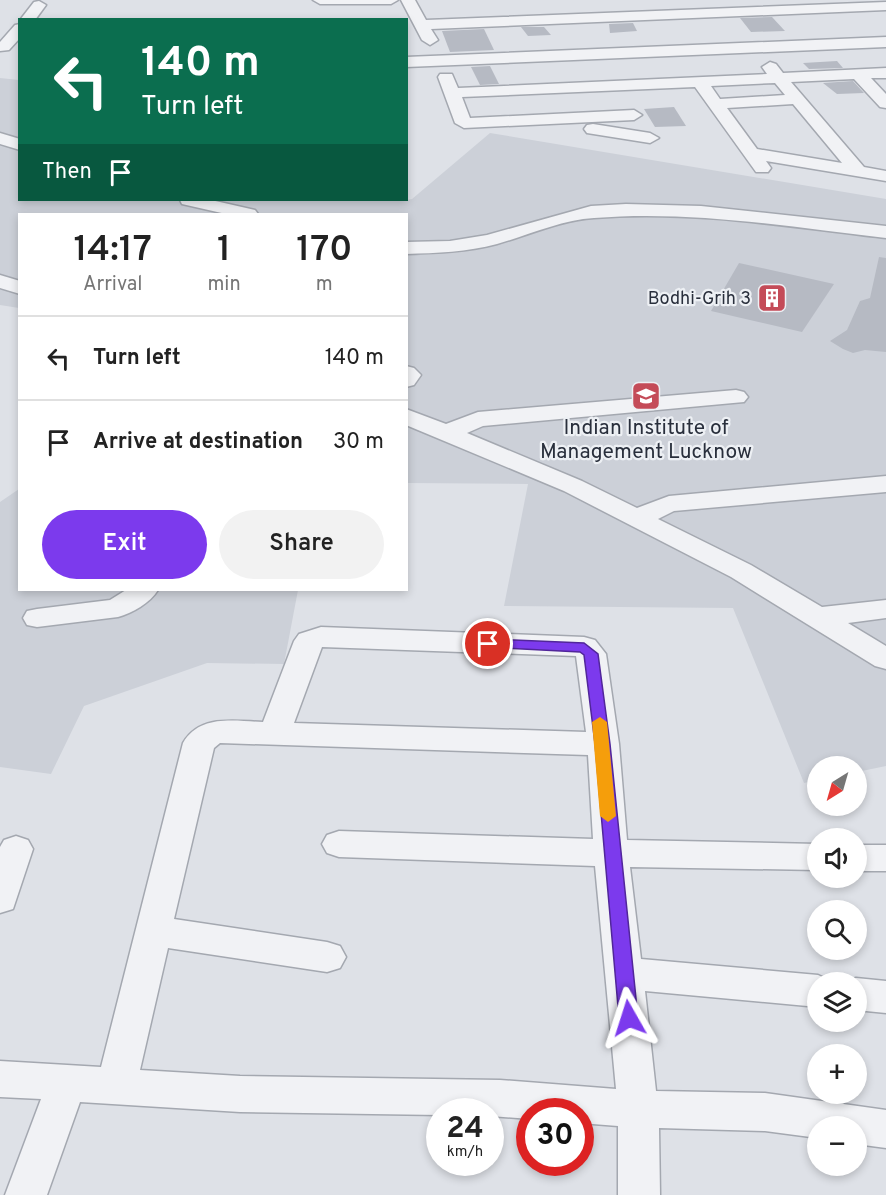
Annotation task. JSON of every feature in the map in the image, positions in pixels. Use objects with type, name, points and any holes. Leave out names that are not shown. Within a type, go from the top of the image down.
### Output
[{"type":"street","points":[[320,0],[391,0]]},
{"type":"street","points":[[397,0],[439,58],[464,123],[634,115]]},
{"type":"street","points":[[408,0],[411,22],[411,63],[439,58],[744,37],[886,34]]},
{"type":"street","points":[[627,0],[639,16]]},
{"type":"street","points":[[29,18],[42,2]]},
{"type":"street","points":[[411,22],[639,16],[716,6],[803,4],[886,6]]},
{"type":"street","points":[[716,6],[858,171]]},
{"type":"street","points":[[500,7],[510,21]]},
{"type":"street","points":[[744,37],[886,42]]},
{"type":"street","points":[[0,63],[8,42]]},
{"type":"street","points":[[452,93],[886,73]]},
{"type":"street","points":[[858,74],[886,103]]},
{"type":"street","points":[[700,81],[766,175]]},
{"type":"street","points":[[613,85],[663,156]]},
{"type":"street","points":[[716,104],[797,99]]},
{"type":"street","points":[[530,120],[650,138]]},
{"type":"street","points":[[0,138],[18,144]]},
{"type":"street","points":[[751,153],[886,176]]},
{"type":"street","points":[[193,201],[244,213]]},
{"type":"street","points":[[408,248],[450,247],[490,240],[559,219],[591,212],[626,210],[700,212],[886,232]]},
{"type":"street","points":[[0,281],[18,287]]},
{"type":"street","points":[[446,432],[478,419],[736,398]]},
{"type":"street","points":[[408,417],[573,486],[638,518],[741,571],[886,659]]},
{"type":"street","points":[[638,518],[669,504],[886,483]]},
{"type":"street","points":[[37,618],[118,608],[143,591]]},
{"type":"street","points":[[819,617],[886,609]]},
{"type":"street","points":[[275,733],[309,641],[321,637],[584,648],[591,654],[603,744],[611,853],[638,1109],[639,1195]]},
{"type":"street","points":[[116,1086],[199,742],[213,732],[603,744]]},
{"type":"street","points":[[339,844],[807,857]]},
{"type":"street","points":[[0,899],[16,849]]},
{"type":"street","points":[[867,858],[886,858]]},
{"type":"street","points":[[153,931],[327,957]]},
{"type":"street","points":[[624,973],[807,990]]},
{"type":"street","points":[[867,995],[886,997]]},
{"type":"street","points":[[0,1079],[240,1094],[500,1098],[638,1109],[765,1112],[886,1129]]},
{"type":"street","points":[[26,1195],[67,1083]]},
{"type":"shaded area","name":"Indian Institute of Management Lucknow","points":[[0,78],[18,80],[18,201],[408,201],[490,133],[886,199],[886,766],[867,770],[867,756],[807,756],[807,782],[804,783],[733,608],[504,606],[528,484],[408,483],[408,213],[18,213],[18,308],[0,305]]},
{"type":"shaded area","points":[[18,490],[18,591],[298,591],[284,664],[207,663],[84,706],[51,774],[0,767],[0,502]]},
{"type":"building","points":[[772,17],[785,31],[751,32],[740,18]]},
{"type":"building","points":[[633,23],[637,31],[610,33],[609,24]]},
{"type":"building","points":[[521,27],[544,27],[551,35],[528,36]]},
{"type":"building","points":[[484,29],[494,50],[450,52],[442,31]]},
{"type":"building","points":[[837,61],[843,68],[809,69],[803,63]]},
{"type":"building","points":[[490,66],[499,84],[480,85],[471,67]]},
{"type":"building","points":[[853,81],[864,93],[837,94],[823,83]]},
{"type":"building","points":[[674,107],[686,126],[655,127],[644,109]]},
{"type":"building","points":[[879,257],[886,258],[886,352],[865,350],[853,353],[830,341],[847,330],[860,301],[870,298]]},
{"type":"building","name":"Bodhi-Grih 3","points":[[739,263],[834,284],[802,332],[711,311]]},
{"type":"slow traffic","points":[[600,722],[608,816]]},
{"type":"place","name":"Bodhi-Grih 3","points":[[772,298]]},
{"type":"place","name":"Indian Institute of Management Lucknow","points":[[646,396]]},
{"type":"route","points":[[488,644],[584,648],[591,654],[603,744],[611,853],[629,1018]]}]
